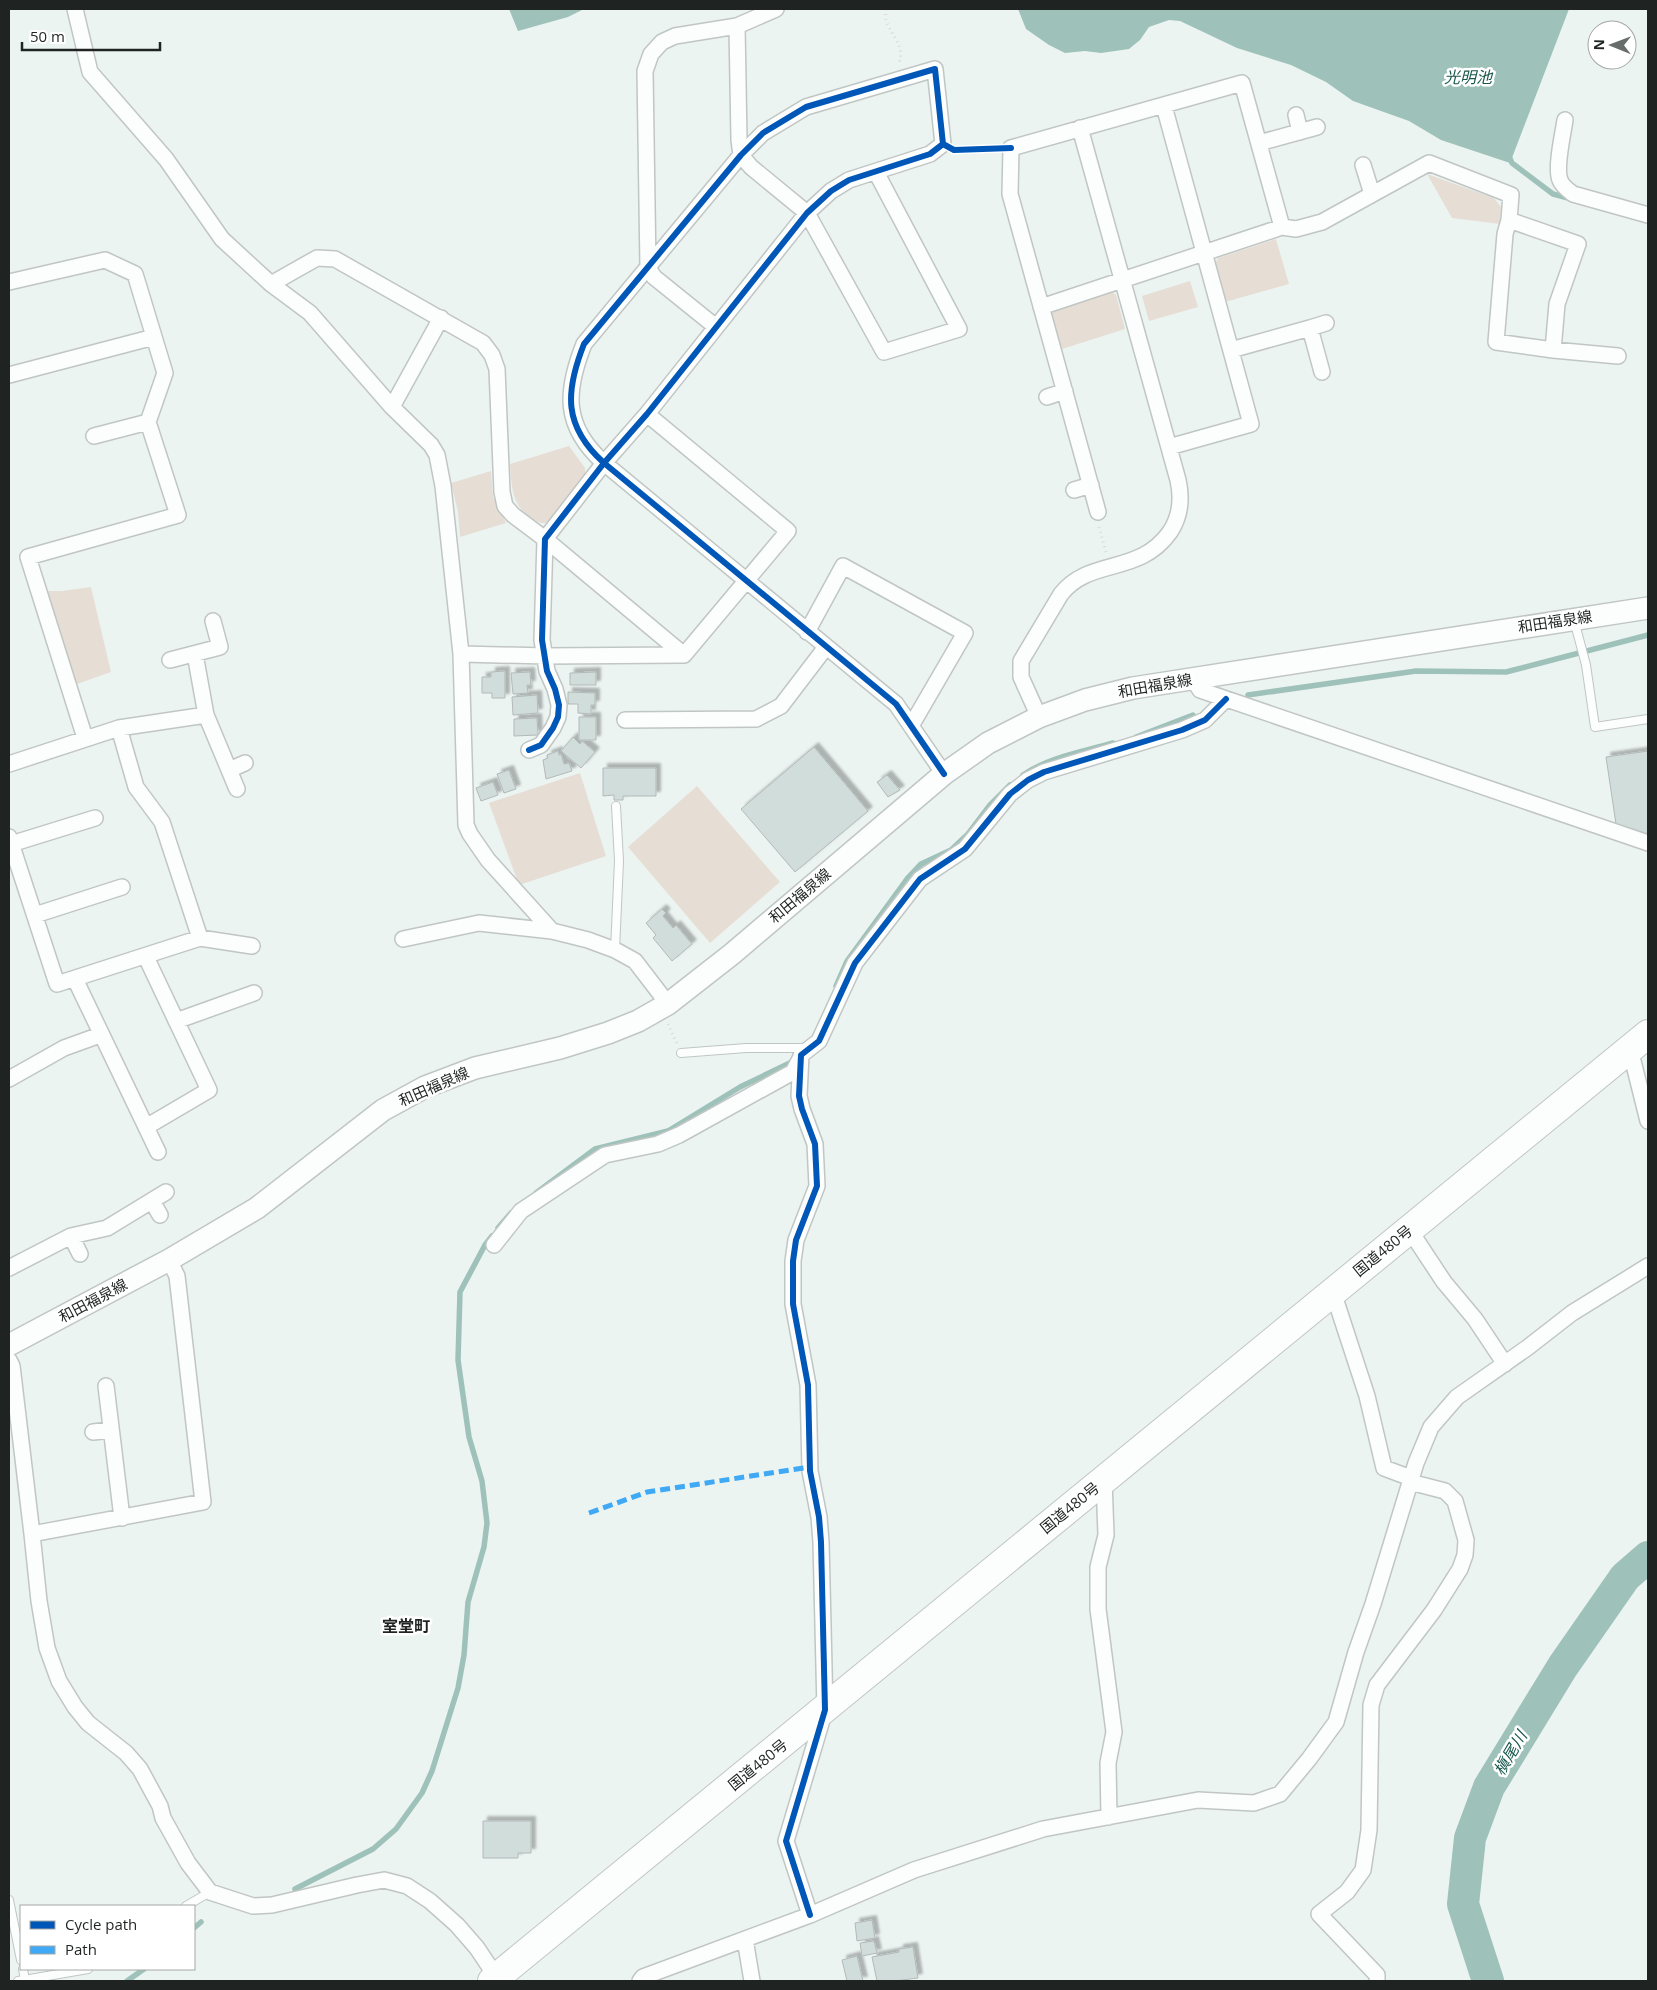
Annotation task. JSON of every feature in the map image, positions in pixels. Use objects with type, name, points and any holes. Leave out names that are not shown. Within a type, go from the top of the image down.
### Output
[{"type":"highway","name":"国道480号","points":[[496,1980],[1639,1042]]},
{"type":"main road","name":"和田福泉線","points":[[9,1345],[170,1260],[257,1208],[384,1110],[425,1087],[475,1068],[560,1048],[608,1033],[666,1011],[944,774],[988,742],[1039,717],[1085,700],[1133,688],[1648,608]]},
{"type":"street","points":[[75,9],[90,72],[166,158],[222,239],[271,284],[310,313],[392,407],[431,446],[437,455],[443,486],[461,654],[466,825],[488,860],[552,931]]},
{"type":"street","points":[[716,328],[654,277],[648,268],[645,71],[651,54],[662,42],[675,36],[737,26],[776,9]]},
{"type":"street","points":[[737,26],[739,140],[741,155],[750,167],[806,213],[884,352],[959,329],[876,172]]},
{"type":"street","points":[[529,750],[541,745],[553,728],[558,717],[559,705],[548,671],[542,640],[545,539],[604,463],[647,414],[716,328],[806,213],[831,191],[849,180],[930,154],[943,144],[934,70],[806,107],[763,133],[741,155],[584,344],[573,374],[570,389],[574,419],[580,435],[590,450],[604,463],[746,582],[896,704],[944,774]]},
{"type":"street","points":[[1098,512],[1010,194],[1011,148],[1242,83],[1282,227]]},
{"type":"street","points":[[1164,106],[1251,424],[1169,447]]},
{"type":"street","points":[[1296,115],[1300,132]]},
{"type":"street","points":[[1565,120],[1559,161],[1559,180],[1565,188],[1574,194],[1648,215]]},
{"type":"street","points":[[1258,143],[1317,127]]},
{"type":"street","points":[[1039,717],[1021,677],[1021,661],[1061,594],[1068,585],[1084,575],[1149,553],[1159,546],[1174,526],[1180,506],[1180,490],[1169,447],[1080,128]]},
{"type":"street","points":[[1041,307],[1282,227],[1296,229],[1322,222],[1429,163],[1511,195],[1505,234],[1496,342],[1618,356]]},
{"type":"street","points":[[1363,165],[1372,194]]},
{"type":"street","points":[[1508,220],[1578,244],[1557,304],[1553,350]]},
{"type":"street","points":[[271,284],[317,258],[335,259],[483,343],[492,356],[497,370],[502,492],[505,506],[513,515],[545,539],[684,655]]},
{"type":"street","points":[[9,282],[105,260],[135,274],[165,373],[148,422],[178,515],[28,557],[84,738]]},
{"type":"street","points":[[392,407],[441,318]]},
{"type":"street","points":[[1231,350],[1326,323]]},
{"type":"street","points":[[1310,328],[1322,372]]},
{"type":"street","points":[[9,375],[154,337]]},
{"type":"street","points":[[1047,396],[1064,391]]},
{"type":"street","points":[[461,654],[546,656],[684,655],[788,531],[647,414]]},
{"type":"street","points":[[94,436],[148,422]]},
{"type":"street","points":[[1074,490],[1091,484]]},
{"type":"street","points":[[808,632],[843,566],[965,633],[911,726]]},
{"type":"street","points":[[170,660],[220,647],[213,622]]},
{"type":"street","points":[[625,720],[756,719],[780,706],[826,647]]},
{"type":"street","points":[[195,654],[206,715],[237,789]]},
{"type":"street","points":[[1193,679],[1200,690],[1648,843]]},
{"type":"street","points":[[494,1245],[521,1211],[605,1155],[658,1144],[679,1135],[793,1072],[806,1052],[819,1041],[854,963],[920,879],[965,849],[1010,794],[1028,780],[1044,772],[1182,730],[1205,720],[1226,699]]},
{"type":"street","points":[[9,764],[119,728],[206,715]]},
{"type":"street","points":[[119,728],[136,787],[162,822],[200,938]]},
{"type":"street","points":[[229,770],[245,764]]},
{"type":"street","points":[[95,818],[10,841],[57,984],[146,957],[200,938],[252,946]]},
{"type":"street","points":[[35,915],[122,886]]},
{"type":"street","points":[[403,939],[479,923],[552,931],[588,940],[615,950],[635,961],[666,1011]]},
{"type":"street","points":[[146,957],[209,1090],[146,1127]]},
{"type":"street","points":[[74,978],[158,1152]]},
{"type":"street","points":[[176,1020],[254,993]]},
{"type":"street","points":[[9,1079],[64,1048],[100,1035]]},
{"type":"street","points":[[1639,1042],[1648,1121]]},
{"type":"street","points":[[806,1052],[799,1096],[815,1144],[817,1186],[796,1240],[793,1261],[793,1304],[808,1385],[810,1471],[819,1517],[821,1542],[825,1710],[786,1841],[810,1915]]},
{"type":"street","points":[[9,1268],[71,1236],[107,1228],[166,1192]]},
{"type":"street","points":[[152,1201],[160,1215]]},
{"type":"street","points":[[1409,1230],[1444,1282],[1475,1319],[1505,1364]]},
{"type":"street","points":[[71,1236],[80,1254]]},
{"type":"street","points":[[32,1534],[202,1502],[177,1276],[170,1260]]},
{"type":"street","points":[[640,1981],[644,1977],[810,1915],[914,1870],[1043,1830],[1198,1800],[1254,1802],[1280,1794],[1336,1722],[1410,1480],[1431,1427],[1457,1397],[1505,1364],[1572,1313],[1648,1266]]},
{"type":"street","points":[[1332,1292],[1367,1396],[1384,1468],[1410,1480],[1444,1491],[1455,1501],[1466,1540],[1465,1554],[1460,1569],[1434,1610],[1377,1685],[1370,1705],[1369,1830],[1363,1870],[1347,1892],[1319,1914],[1377,1975],[1378,1981]]},
{"type":"street","points":[[9,1360],[12,1366],[39,1601],[47,1648],[59,1681],[75,1707],[88,1723],[126,1753],[140,1769],[160,1806],[163,1818],[188,1863],[210,1892],[253,1906],[272,1905],[384,1880],[407,1886],[458,1925],[477,1948],[496,1980]]},
{"type":"street","points":[[106,1386],[122,1518]]},
{"type":"street","points":[[93,1432],[111,1430]]},
{"type":"street","points":[[1104,1480],[1106,1535],[1098,1567],[1098,1609],[1114,1732],[1108,1763],[1109,1817]]},
{"type":"street","points":[[745,1939],[752,1981]]},
{"type":"lane","points":[[1574,619],[1586,666],[1595,727],[1648,719]]},
{"type":"lane","points":[[615,950],[619,860],[616,806]]},
{"type":"lane","points":[[681,1053],[746,1048],[806,1052]]},
{"type":"lane","points":[[188,1905],[210,1892]]},
{"type":"lane","points":[[9,1900],[20,1955]]},
{"type":"lane","points":[[21,1980],[82,1970]]},
{"type":"path","points":[[886,9],[886,22],[901,49],[898,69]]},
{"type":"path","points":[[1098,512],[1096,515],[1110,567]]},
{"type":"path","points":[[666,1011],[681,1053]]},
{"type":"shaded area","points":[[1427,174],[1494,198],[1501,207],[1500,224],[1452,218]]},
{"type":"shaded area","points":[[1276,239],[1289,284],[1225,302],[1215,264],[1218,258]]},
{"type":"shaded area","points":[[1190,281],[1198,307],[1149,321],[1142,296]]},
{"type":"shaded area","points":[[1111,291],[1116,295],[1125,329],[1059,350],[1049,316],[1053,310]]},
{"type":"shaded area","points":[[569,446],[585,468],[586,477],[550,519],[546,523],[541,523],[524,513],[515,499],[510,464]]},
{"type":"shaded area","points":[[491,471],[493,497],[506,523],[460,537],[458,512],[451,483]]},
{"type":"shaded area","points":[[91,587],[111,672],[77,684],[46,591]]},
{"type":"shaded area","points":[[580,773],[606,856],[519,885],[489,803]]},
{"type":"shaded area","points":[[697,786],[780,882],[710,943],[628,847]]},
{"type":"water","points":[[509,9],[584,9],[568,17],[518,31]]},
{"type":"water","name":"光明池","points":[[1018,9],[1569,9],[1510,163],[1441,140],[1409,121],[1353,101],[1326,82],[1291,65],[1237,48],[1180,21],[1169,20],[1149,27],[1140,40],[1129,49],[1101,53],[1085,51],[1065,53],[1049,45],[1026,29]]},
{"type":"building","points":[[505,671],[505,698],[492,698],[492,693],[482,693],[482,677],[491,677],[491,672]]},
{"type":"building","points":[[530,672],[531,685],[527,685],[528,693],[513,694],[511,673]]},
{"type":"building","points":[[596,672],[596,685],[570,685],[570,673]]},
{"type":"building","points":[[568,692],[595,693],[595,705],[591,705],[591,714],[578,713],[578,704],[568,704]]},
{"type":"building","points":[[537,695],[538,713],[513,715],[512,697]]},
{"type":"building","points":[[579,717],[596,717],[596,740],[579,740]]},
{"type":"building","points":[[537,718],[538,735],[514,736],[514,719]]},
{"type":"building","points":[[573,737],[580,744],[582,741],[595,752],[581,768],[561,751]]},
{"type":"building","points":[[814,747],[868,811],[795,872],[741,809]]},
{"type":"building","points":[[558,751],[564,764],[569,763],[572,771],[546,779],[543,760],[548,758],[547,755]]},
{"type":"building","points":[[1648,751],[1648,834],[1616,824],[1606,757]]},
{"type":"building","points":[[603,768],[656,768],[656,796],[623,796],[623,800],[614,800],[614,795],[603,796]]},
{"type":"building","points":[[509,770],[516,789],[504,793],[497,774]]},
{"type":"building","points":[[887,775],[900,790],[888,797],[877,782]]},
{"type":"building","points":[[493,782],[498,795],[481,801],[476,788]]},
{"type":"building","points":[[662,909],[666,913],[663,916],[673,928],[676,925],[692,944],[672,961],[653,938],[656,935],[646,923]]},
{"type":"building","points":[[483,1821],[531,1821],[531,1853],[518,1853],[518,1858],[483,1858]]},
{"type":"building","points":[[872,1920],[875,1938],[857,1941],[855,1923]]},
{"type":"building","points":[[874,1941],[877,1953],[862,1956],[860,1943]]},
{"type":"building","points":[[913,1947],[918,1978],[877,1981],[872,1957],[899,1952],[899,1949]]},
{"type":"building","points":[[857,1956],[863,1981],[847,1981],[842,1960]]},
{"type":"waterway","points":[[1509,156],[1512,163],[1553,194],[1572,199]]},
{"type":"waterway","points":[[1248,695],[1416,671],[1506,672],[1648,635]]},
{"type":"waterway","points":[[1136,737],[1193,715]]},
{"type":"waterway","points":[[1023,775],[1055,759],[1113,743]]},
{"type":"waterway","points":[[836,986],[847,961],[907,879],[921,864],[951,850],[968,834],[990,805],[1010,785]]},
{"type":"waterway","points":[[536,1193],[595,1149],[668,1131],[740,1087],[794,1061]]},
{"type":"waterway","points":[[498,1228],[511,1213]]},
{"type":"waterway","points":[[295,1889],[373,1849],[396,1829],[422,1793],[432,1771],[458,1688],[464,1655],[468,1602],[484,1547],[487,1523],[482,1481],[469,1437],[458,1360],[460,1292],[485,1245],[492,1236]]},
{"type":"waterway","name":"槇尾川","points":[[1488,1981],[1463,1904],[1470,1838],[1489,1787],[1563,1666],[1625,1577],[1648,1557]]},
{"type":"waterway","points":[[195,1927],[201,1922]]},
{"type":"waterway","points":[[127,1981],[143,1970]]},
{"type":"marked path","points":[[589,1513],[647,1492],[810,1467]]},
{"type":"cycle path","points":[[529,750],[541,745],[553,728],[558,717],[559,705],[555,689],[547,671],[542,640],[545,539],[604,463],[647,414],[807,213],[831,191],[849,180],[930,154],[943,144],[935,69],[806,107],[763,133],[741,155],[584,344],[573,378],[571,408],[581,436],[604,463],[896,704],[944,774]]},
{"type":"cycle path","points":[[943,144],[954,150],[1011,148]]},
{"type":"cycle path","points":[[810,1915],[786,1841],[825,1710],[821,1542],[819,1517],[810,1471],[808,1385],[793,1304],[793,1261],[796,1240],[817,1186],[815,1144],[799,1096],[801,1055],[819,1041],[855,963],[920,879],[965,849],[1010,794],[1028,780],[1044,772],[1182,730],[1205,720],[1226,699]]},
{"type":"district","name":"室堂町","points":[[406,1626]]}]
